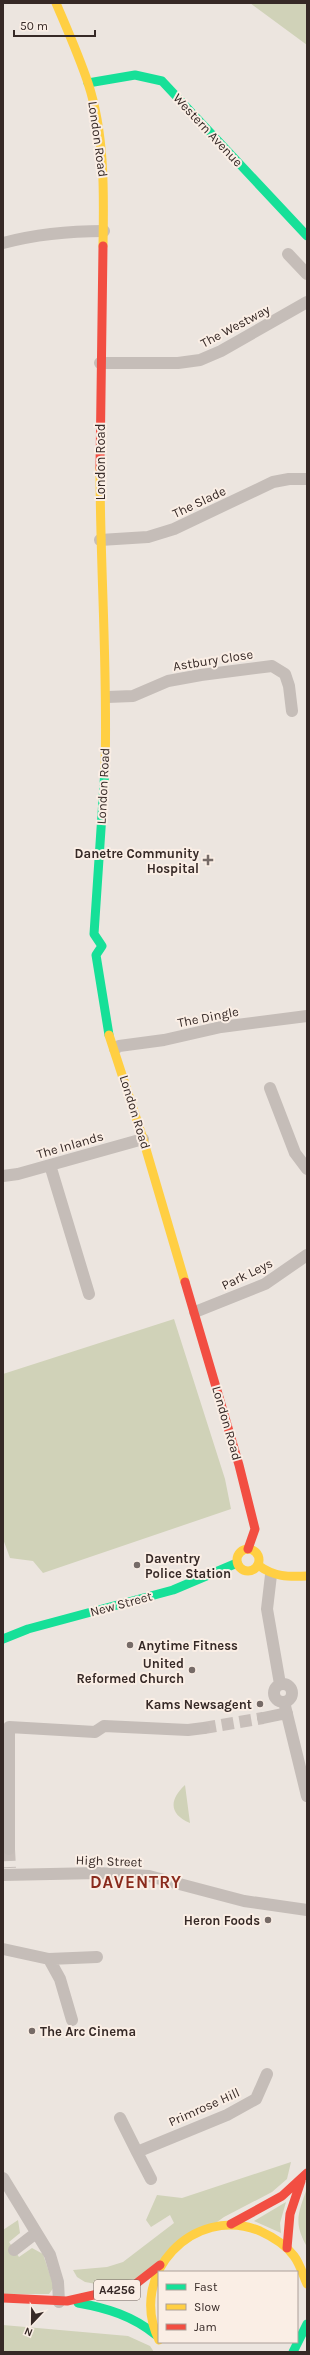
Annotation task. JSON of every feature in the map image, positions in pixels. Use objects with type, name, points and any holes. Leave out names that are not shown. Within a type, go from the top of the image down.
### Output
[{"type":"main road","name":"London Road","points":[[56,3],[88,83],[100,142],[104,184],[100,363],[100,540],[107,697],[104,788],[94,917],[94,934],[102,946],[96,956],[104,1012],[114,1049],[143,1139],[195,1312],[239,1465],[255,1529],[248,1549]]},
{"type":"main road","name":"Western Avenue","points":[[88,83],[137,73],[151,76],[162,81],[307,236]]},
{"type":"main road","points":[[248,1549],[258,1555],[258,1565],[255,1569],[247,1571],[241,1569],[237,1563],[240,1552],[248,1549]]},
{"type":"main road","name":"New Street","points":[[3,1639],[28,1629],[173,1590],[237,1563]]},
{"type":"main road","points":[[258,1565],[271,1575],[288,1577],[307,1576]]},
{"type":"main road","points":[[231,2224],[270,2204],[301,2181],[307,2173]]},
{"type":"main road","points":[[288,2248],[290,2214],[301,2181]]},
{"type":"main road","points":[[158,2334],[150,2309],[152,2287],[160,2265],[172,2248],[188,2235],[207,2227],[231,2224],[252,2227],[272,2236],[288,2248],[306,2278]]},
{"type":"main road","name":"A4256","points":[[63,2301],[133,2286],[160,2265]]},
{"type":"main road","name":"A4256","points":[[3,2298],[63,2301],[106,2307],[126,2314],[143,2323],[158,2340]]},
{"type":"main road","points":[[295,2350],[307,2324]]},
{"type":"main road","points":[[295,2350],[307,2339]]},
{"type":"street","points":[[3,243],[37,234],[67,231],[104,231]]},
{"type":"street","points":[[288,254],[307,274]]},
{"type":"street","name":"The Westway","points":[[100,363],[178,363],[200,360],[221,351],[307,302]]},
{"type":"street","name":"The Slade","points":[[100,540],[148,537],[174,529],[273,482],[289,479],[307,479]]},
{"type":"street","name":"Astbury Close","points":[[107,697],[134,696],[168,681],[201,675],[272,666],[285,674],[289,686],[292,711]]},
{"type":"street","name":"The Dingle","points":[[114,1049],[120,1046],[164,1040],[221,1027],[307,1016]]},
{"type":"street","points":[[270,1088],[295,1153],[307,1169]]},
{"type":"street","name":"The Inlands","points":[[3,1176],[18,1174],[143,1139]]},
{"type":"street","points":[[50,1165],[89,1294]]},
{"type":"street","name":"Park Leys","points":[[195,1312],[265,1284],[307,1255]]},
{"type":"street","points":[[271,1575],[267,1609],[280,1684],[290,1688],[291,1695],[286,1708],[307,1796]]},
{"type":"street","points":[[263,1718],[286,1708]]},
{"type":"street","points":[[9,1849],[9,1727],[95,1732],[104,1726],[188,1730],[204,1728]]},
{"type":"street","name":"High Street","points":[[7,1873],[98,1873],[149,1876],[244,1901],[307,1910]]},
{"type":"street","points":[[3,1949],[48,1959],[97,1957]]},
{"type":"street","points":[[48,1959],[60,1979],[72,2020]]},
{"type":"street","name":"Primrose Hill","points":[[138,2152],[227,2115],[256,2099],[267,2074]]},
{"type":"street","points":[[120,2118],[150,2179]]},
{"type":"street","points":[[3,2178],[50,2255],[63,2301]]},
{"type":"street","points":[[14,2250],[36,2233]]},
{"type":"green space","points":[[250,3],[307,3],[307,45]]},
{"type":"green space","points":[[174,1319],[225,1479],[231,1509],[43,1573],[33,1561],[10,1558],[3,1539],[3,1374]]},
{"type":"green space","points":[[185,1785],[190,1823],[178,1815],[174,1806],[176,1796]]},
{"type":"green space","points":[[291,2162],[287,2179],[272,2192],[224,2217],[139,2278],[102,2285],[85,2282],[77,2277],[73,2270],[107,2267],[123,2262],[174,2223],[170,2215],[151,2227],[146,2220],[157,2195],[182,2198]]},
{"type":"green space","points":[[307,2188],[306,2245],[298,2223],[300,2210]]},
{"type":"green space","points":[[286,2202],[280,2223],[281,2233],[254,2221]]},
{"type":"green space","points":[[18,2220],[20,2233],[9,2242],[19,2257],[32,2248],[43,2254],[54,2287],[49,2294],[3,2294],[3,2230]]},
{"type":"green space","points":[[3,2325],[128,2336],[150,2346],[154,2352],[3,2352]]},
{"type":"tunnel","points":[[204,1728],[263,1718]]},
{"type":"tunnel","points":[[9,1849],[10,1868]]},
{"type":"traffic: fast","points":[[88,83],[135,75],[162,81],[307,236]]},
{"type":"traffic: fast","points":[[105,769],[94,934],[102,946],[96,955],[109,1035]]},
{"type":"traffic: fast","points":[[3,1639],[28,1629],[173,1590],[237,1563]]},
{"type":"traffic: fast","points":[[78,2303],[99,2307],[129,2318],[156,2335]]},
{"type":"traffic: fast","points":[[298,2342],[307,2324]]},
{"type":"traffic: fast","points":[[293,2352],[298,2343]]},
{"type":"traffic: slow","points":[[56,3],[73,43],[94,102],[98,123],[102,164],[103,246]]},
{"type":"traffic: slow","points":[[100,468],[105,656],[105,769]]},
{"type":"traffic: slow","points":[[109,1035],[143,1139],[185,1282]]},
{"type":"traffic: slow","points":[[248,1549],[256,1552],[259,1560],[256,1568],[248,1571],[240,1568],[237,1560],[240,1552],[248,1549]]},
{"type":"traffic: slow","points":[[258,1565],[276,1574],[307,1576]]},
{"type":"traffic: slow","points":[[159,2271],[172,2251],[190,2236],[211,2228],[235,2225],[260,2231],[287,2248],[300,2266],[307,2284]]},
{"type":"traffic: slow","points":[[158,2273],[152,2292],[151,2316],[158,2337]]},
{"type":"traffic: jam","points":[[100,468],[103,246]]},
{"type":"traffic: jam","points":[[185,1282],[239,1465],[255,1529],[248,1549]]},
{"type":"traffic: jam","points":[[231,2224],[282,2196],[307,2173]]},
{"type":"traffic: jam","points":[[287,2248],[290,2214],[301,2181]]},
{"type":"traffic: jam","points":[[3,2298],[67,2301],[133,2286],[160,2265]]},
{"type":"place","name":"Danetre Community Hospital","points":[[208,860]]},
{"type":"place","name":"Daventry Police Station","points":[[137,1565]]},
{"type":"place","name":"Anytime Fitness","points":[[130,1645]]},
{"type":"place","name":"United Reformed Church","points":[[192,1670]]},
{"type":"place","name":"Kams Newsagent","points":[[260,1704]]},
{"type":"place","name":"Heron Foods","points":[[268,1920]]},
{"type":"place","name":"The Arc Cinema","points":[[32,2031]]},
{"type":"district","name":"DAVENTRY","points":[[136,1882]]}]
